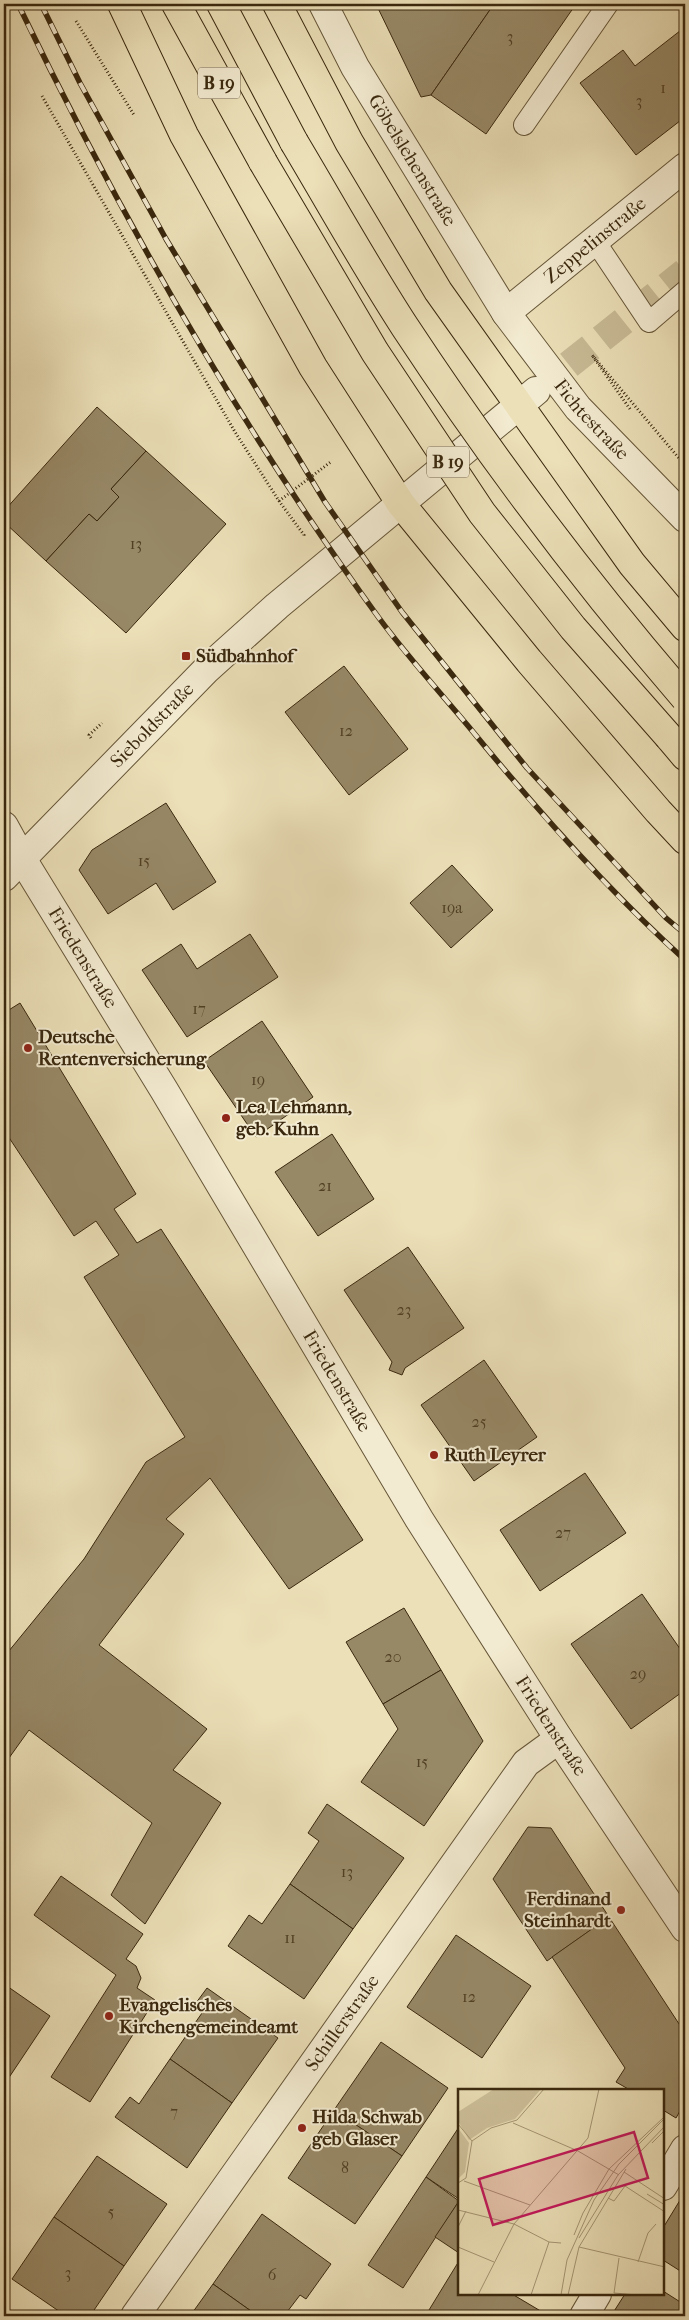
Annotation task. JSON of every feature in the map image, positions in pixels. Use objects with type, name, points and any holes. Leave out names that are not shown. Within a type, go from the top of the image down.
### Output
[{"type":"main road","points":[[122,4],[184,135],[313,367],[401,504],[536,668],[685,840]]},
{"type":"main road","name":"B 19","points":[[176,4],[263,162],[375,352],[482,513],[574,628],[677,747]]},
{"type":"main road","name":"B 19","points":[[221,4],[294,142],[405,326],[513,481],[596,589],[685,698]]},
{"type":"main road","points":[[277,4],[349,142],[438,291],[527,398],[632,564],[685,628]]},
{"type":"street","name":"Göbelslehenstraße","points":[[323,4],[355,66],[506,313]]},
{"type":"street","name":"Zeppelinstraße","points":[[506,313],[685,167]]},
{"type":"street","name":"Fichtestraße","points":[[506,313],[578,408],[685,518]]},
{"type":"street","points":[[401,504],[527,398]]},
{"type":"street","name":"Sieboldstraße","points":[[13,867],[207,669],[277,606],[401,504]]},
{"type":"street","name":"Friedenstraße","points":[[4,826],[13,867],[169,1097],[419,1519],[559,1739],[685,1928]]},
{"type":"street","name":"Schillerstraße","points":[[135,2316],[526,1763],[559,1739]]},
{"type":"street","points":[[664,2184],[685,2149]]},
{"type":"street","points":[[584,2316],[596,2295]]},
{"type":"lane","points":[[524,125],[608,4]]},
{"type":"lane","points":[[595,241],[648,322],[685,291]]},
{"type":"path","points":[[76,21],[137,121]]},
{"type":"path","points":[[42,96],[235,432],[279,501],[361,440]]},
{"type":"path","points":[[636,417],[592,355],[685,465]]},
{"type":"building","points":[[376,4],[494,4],[431,95],[421,97]]},
{"type":"building","points":[[494,4],[576,4],[486,134],[431,95]]},
{"type":"building","points":[[685,27],[685,117],[636,155],[580,83],[623,50],[635,66]]},
{"type":"building","points":[[97,407],[146,451],[111,489],[119,497],[97,521],[89,514],[46,561],[4,522],[4,511]]},
{"type":"building","points":[[146,451],[226,524],[126,633],[46,561],[89,514],[97,521],[119,497],[111,489]]},
{"type":"building","points":[[344,666],[408,749],[349,795],[285,712]]},
{"type":"building","points":[[166,803],[216,882],[173,910],[156,883],[108,914],[79,870],[92,850]]},
{"type":"building","points":[[452,865],[493,910],[451,948],[410,903]]},
{"type":"building","points":[[250,934],[278,977],[187,1037],[142,970],[181,944],[197,969]]},
{"type":"building","points":[[20,1003],[136,1194],[114,1209],[137,1243],[161,1229],[363,1540],[289,1589],[210,1478],[166,1519],[184,1534],[99,1645],[207,1729],[173,1770],[221,1803],[145,1924],[111,1895],[152,1823],[29,1730],[4,1765],[4,1657],[84,1559],[146,1462],[185,1437],[84,1277],[119,1255],[96,1221],[74,1236],[4,1130],[4,1013]]},
{"type":"building","points":[[262,1021],[313,1097],[256,1137],[204,1061]]},
{"type":"building","points":[[332,1134],[374,1199],[318,1236],[275,1172]]},
{"type":"building","points":[[408,1247],[464,1328],[405,1368],[402,1375],[389,1370],[392,1362],[344,1290]]},
{"type":"building","points":[[484,1360],[537,1437],[474,1481],[421,1405]]},
{"type":"building","points":[[585,1473],[626,1533],[540,1591],[500,1530]]},
{"type":"building","points":[[642,1594],[685,1656],[685,1690],[631,1729],[571,1644]]},
{"type":"building","points":[[404,1608],[441,1670],[383,1704],[346,1642]]},
{"type":"building","points":[[441,1670],[483,1741],[424,1826],[361,1782],[398,1729],[383,1704]]},
{"type":"building","points":[[327,1804],[404,1858],[353,1929],[290,1884],[319,1841],[308,1833]]},
{"type":"building","points":[[528,1827],[551,1828],[609,1917],[547,1961],[493,1879]]},
{"type":"building","points":[[61,1876],[143,1934],[126,1959],[136,1966],[141,1978],[137,1988],[155,2000],[90,2102],[51,2077],[116,1975],[34,1915]]},
{"type":"building","points":[[290,1884],[353,1929],[304,1999],[228,1946],[249,1915],[262,1924]]},
{"type":"building","points":[[609,1917],[685,2033],[685,2102],[676,2118],[664,2111],[664,2089],[628,2089],[616,2082],[625,2068],[552,1957]]},
{"type":"building","points":[[456,1935],[531,1986],[482,2058],[407,2007]]},
{"type":"building","points":[[4,1984],[50,2016],[4,2085]]},
{"type":"building","points":[[207,1988],[278,2038],[232,2103],[170,2059],[202,2013],[193,2007]]},
{"type":"building","points":[[381,2042],[448,2088],[402,2156],[334,2110]]},
{"type":"building","points":[[170,2059],[232,2103],[187,2168],[115,2117],[130,2097],[139,2104]]},
{"type":"building","points":[[334,2110],[402,2156],[355,2224],[288,2178]]},
{"type":"building","points":[[458,2129],[458,2198],[426,2177]]},
{"type":"building","points":[[97,2156],[167,2204],[124,2266],[54,2217]]},
{"type":"building","points":[[426,2177],[458,2200],[403,2288],[368,2265]]},
{"type":"building","points":[[685,2192],[685,2274],[664,2261],[664,2226]]},
{"type":"building","points":[[458,2202],[458,2252],[435,2237]]},
{"type":"building","points":[[262,2214],[331,2264],[306,2299],[300,2295],[284,2316],[258,2316],[213,2284]]},
{"type":"building","points":[[54,2217],[124,2266],[90,2316],[66,2316],[12,2279]]},
{"type":"building","points":[[458,2263],[458,2295],[514,2295],[549,2316],[439,2316],[429,2310]]},
{"type":"building","points":[[213,2284],[258,2316],[190,2316]]},
{"type":"building","points":[[664,2292],[685,2305],[685,2316],[611,2316],[624,2295],[664,2295]]},
{"type":"tunnel","points":[[536,391],[685,272]]},
{"type":"railway","points":[[18,4],[98,163],[185,319],[230,396],[328,545],[401,646],[520,788],[600,877],[685,960]]},
{"type":"railway","points":[[41,4],[80,83],[166,239],[325,502],[402,612],[527,768],[666,918],[685,934]]},
{"type":"place","name":"Südbahnhof","points":[[186,656]]},
{"type":"place","name":"Deutsche Rentenversicherung","points":[[28,1048]]},
{"type":"place","name":"Lea Lehmann, geb. Kuhn","points":[[226,1118]]},
{"type":"place","name":"Ruth Leyrer","points":[[434,1455]]},
{"type":"place","name":"Ferdinand Steinhardt","points":[[621,1910]]},
{"type":"place","name":"Evangelisches Kirchengemeindeamt","points":[[109,2016]]},
{"type":"place","name":"Hilda Schwab geb Glaser","points":[[302,2128]]}]
